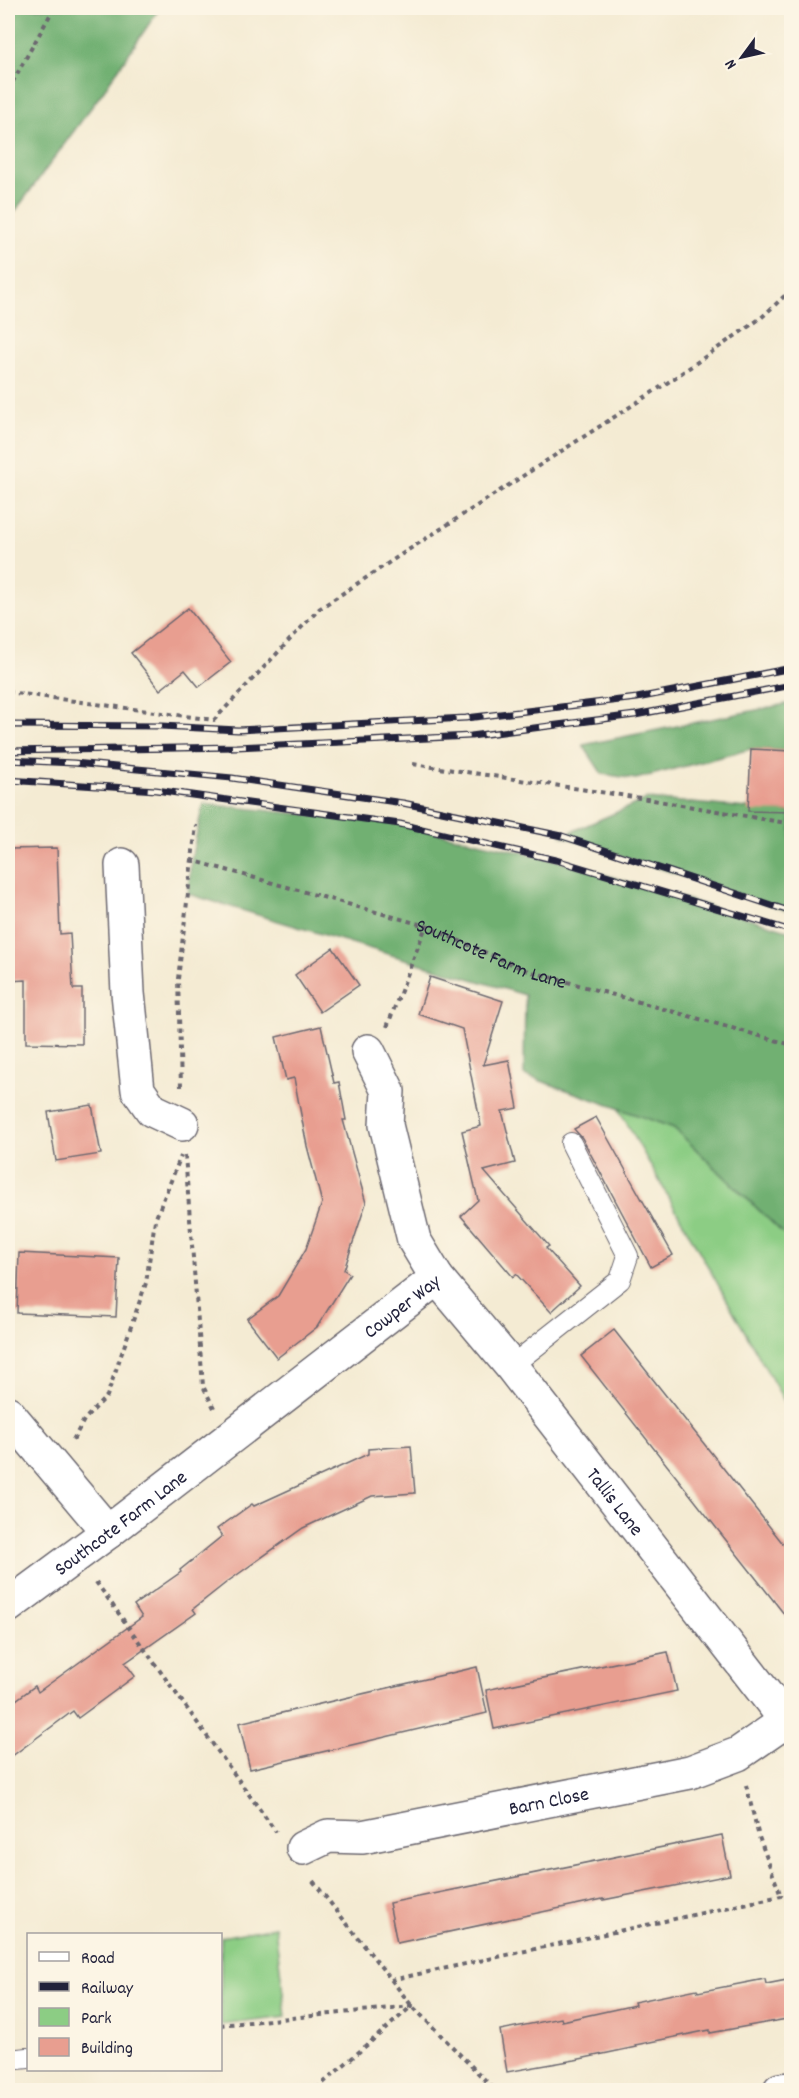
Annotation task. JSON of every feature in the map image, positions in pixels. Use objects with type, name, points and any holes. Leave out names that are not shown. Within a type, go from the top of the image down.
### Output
[{"type":"street","points":[[122,865],[128,993],[138,1090],[152,1110],[183,1135]]},
{"type":"street","name":"Cowper Way","points":[[230,1437],[438,1278],[414,1240],[386,1125],[388,1091],[368,1051]]},
{"type":"street","name":"Tallis Lane","points":[[438,1278],[510,1366],[789,1724]]},
{"type":"street","points":[[8,1413],[108,1532]]},
{"type":"street","name":"Southcote Farm Lane","points":[[8,1606],[230,1437]]},
{"type":"street","name":"Barn Close","points":[[296,1852],[328,1836],[362,1837],[690,1772],[738,1754],[789,1724]]},
{"type":"street","points":[[780,2091],[792,2089]]},
{"type":"lane","points":[[510,1366],[620,1280],[628,1256],[571,1143]]},
{"type":"lane","points":[[8,2060],[27,2058]]},
{"type":"path","points":[[48,8],[51,14]]},
{"type":"path","points":[[8,90],[54,8]]},
{"type":"path","points":[[8,692],[214,720],[319,609],[670,381],[761,318],[792,289]]},
{"type":"path","points":[[413,764],[792,824]]},
{"type":"path","name":"Southcote Farm Lane","points":[[191,860],[426,926],[525,970],[792,1045]]},
{"type":"path","points":[[368,1051],[389,1024],[426,926]]},
{"type":"path","points":[[56,1469],[84,1420],[107,1396],[146,1283],[155,1220],[183,1135]]},
{"type":"path","points":[[76,1555],[391,1980],[412,2006],[495,2091]]},
{"type":"path","points":[[738,1754],[759,1837],[781,1896],[792,1904]]},
{"type":"path","points":[[391,1980],[781,1896]]},
{"type":"path","points":[[222,2025],[412,2006]]},
{"type":"path","points":[[315,2091],[412,2006]]},
{"type":"green space","points":[[8,8],[160,8],[104,90],[8,221]]},
{"type":"green space","points":[[791,703],[791,751],[751,749],[636,779],[602,774],[583,745]]},
{"type":"green space","points":[[647,799],[791,812],[791,912],[562,836]]},
{"type":"green space","points":[[203,804],[400,824],[556,860],[791,931],[791,1241],[674,1128],[524,1075],[525,995],[188,894],[191,860]]},
{"type":"green space","points":[[618,1108],[674,1128],[791,1241],[791,1413]]},
{"type":"green space","points":[[275,1927],[286,2017],[222,2025],[222,1937]]},
{"type":"building","points":[[188,608],[231,662],[199,687],[185,670],[160,690],[131,653]]},
{"type":"building","points":[[751,749],[792,751],[792,812],[748,811]]},
{"type":"building","points":[[57,848],[60,934],[70,933],[73,989],[82,989],[82,1044],[26,1043],[26,980],[8,981],[8,849]]},
{"type":"building","points":[[333,948],[359,985],[320,1012],[295,975]]},
{"type":"building","points":[[430,977],[503,1001],[483,1065],[509,1060],[518,1108],[502,1111],[515,1163],[484,1171],[549,1246],[546,1248],[580,1286],[551,1312],[516,1274],[513,1277],[461,1216],[478,1200],[462,1131],[481,1126],[462,1029],[418,1014]]},
{"type":"building","points":[[321,1026],[334,1083],[339,1082],[346,1120],[343,1120],[366,1203],[344,1270],[350,1274],[317,1327],[277,1358],[247,1319],[278,1296],[306,1249],[322,1203],[307,1146],[294,1078],[286,1080],[276,1037]]},
{"type":"building","points":[[92,1105],[101,1154],[56,1161],[48,1112]]},
{"type":"building","points":[[596,1117],[673,1255],[651,1267],[582,1138],[574,1129]]},
{"type":"building","points":[[19,1253],[119,1258],[116,1317],[17,1313]]},
{"type":"building","points":[[614,1330],[792,1555],[792,1624],[581,1356]]},
{"type":"building","points":[[411,1446],[415,1493],[372,1496],[303,1528],[193,1609],[196,1613],[125,1663],[135,1676],[78,1718],[73,1711],[8,1759],[8,1706],[35,1686],[38,1692],[142,1617],[134,1605],[181,1572],[180,1570],[222,1536],[217,1529],[252,1504],[254,1506],[368,1454],[368,1449]]},
{"type":"building","points":[[668,1652],[677,1691],[494,1729],[486,1690]]},
{"type":"building","points":[[477,1667],[487,1713],[250,1769],[239,1723]]},
{"type":"building","points":[[722,1835],[730,1875],[603,1899],[397,1943],[389,1903]]},
{"type":"building","points":[[765,1979],[766,1984],[792,1979],[792,2018],[710,2033],[710,2030],[575,2060],[507,2072],[500,2030],[561,2018],[562,2021],[635,2005],[634,2002],[697,1989],[698,1992]]},
{"type":"railway","points":[[8,725],[161,726],[238,730],[466,718],[637,698],[792,668]]},
{"type":"railway","points":[[8,751],[236,747],[471,736],[635,715],[792,685]]},
{"type":"railway","points":[[8,760],[74,763],[232,778],[403,803],[562,836],[792,912]]},
{"type":"railway","points":[[8,780],[156,790],[400,824],[556,860],[792,931]]}]
